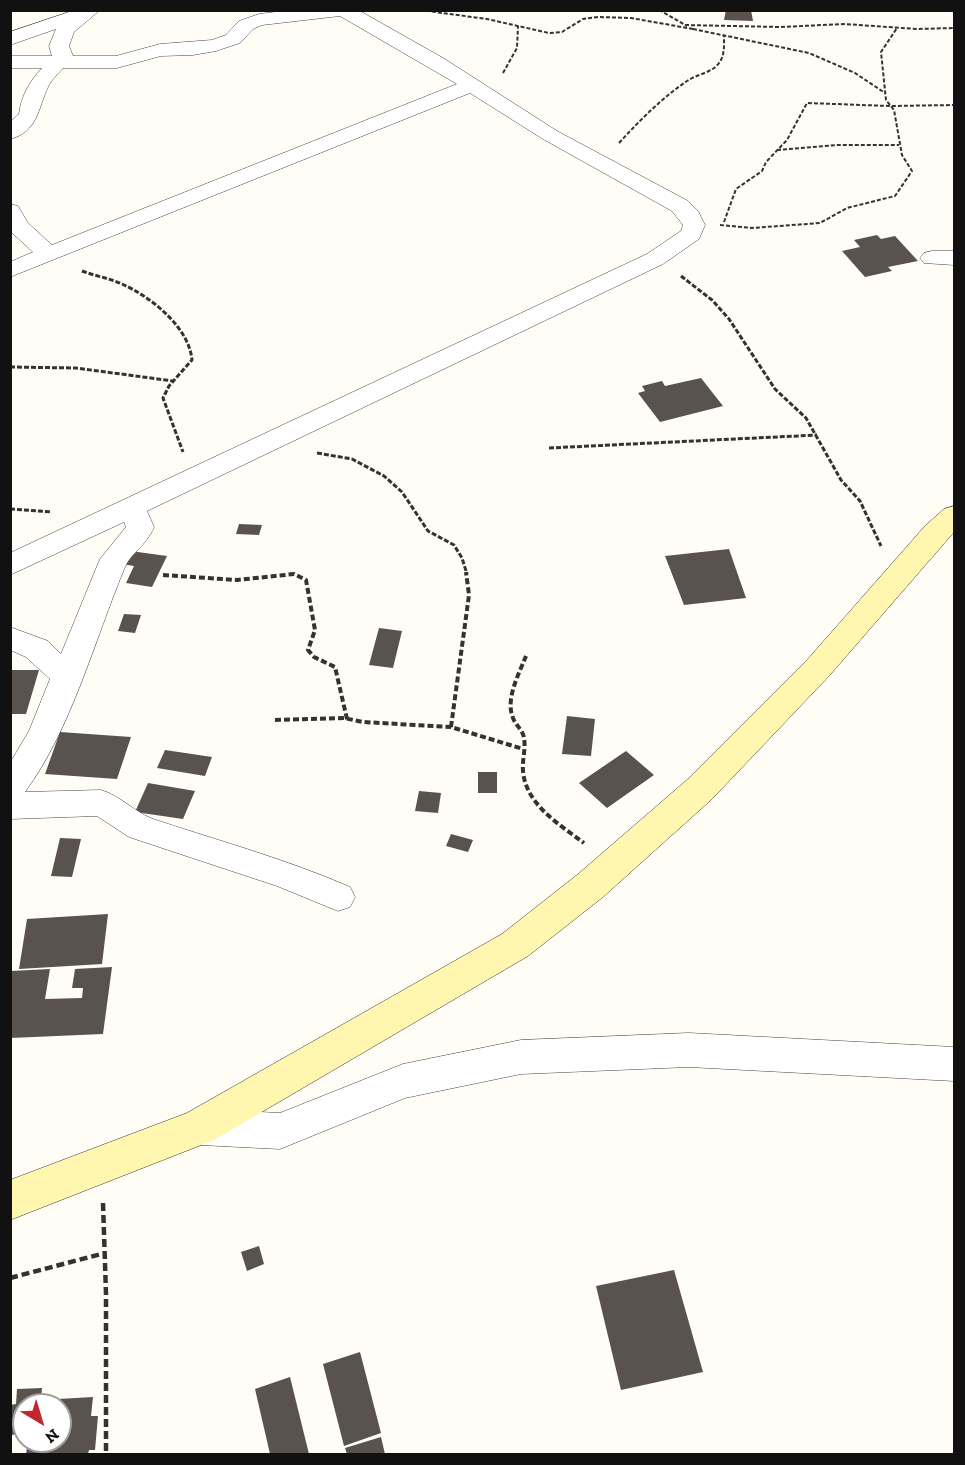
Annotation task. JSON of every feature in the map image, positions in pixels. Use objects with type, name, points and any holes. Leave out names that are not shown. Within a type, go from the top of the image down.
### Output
[{"type":"street","points":[[10,62],[60,60],[117,62],[160,50],[206,47],[232,39],[246,25],[259,20],[343,10],[550,135],[680,206],[694,225],[691,234],[660,256],[10,564]]},
{"type":"street","points":[[10,133],[29,116],[40,82],[64,54],[59,46],[66,29],[92,11]]},
{"type":"street","points":[[10,39],[92,11]]},
{"type":"street","points":[[18,267],[214,186],[477,89]]},
{"type":"street","points":[[10,211],[19,227],[49,254]]},
{"type":"street","points":[[132,507],[140,527],[136,537],[114,559],[44,733],[12,790],[101,803],[111,807],[130,824],[287,875],[338,897]]},
{"type":"street","points":[[10,1200],[200,1127],[515,945],[614,866],[700,789],[818,668],[935,533],[954,516]]},
{"type":"street","points":[[10,638],[37,649],[68,678]]},
{"type":"street","points":[[200,1127],[280,1131],[403,1081],[521,1057],[688,1050],[954,1064]]},
{"type":"path","points":[[420,10],[557,33],[583,19],[608,17],[631,18],[693,29],[815,53],[854,70],[886,94]]},
{"type":"path","points":[[441,12],[447,10]]},
{"type":"path","points":[[658,10],[693,29]]},
{"type":"path","points":[[685,25],[780,27],[845,24],[897,28],[954,28]]},
{"type":"path","points":[[477,89],[503,72],[514,55],[518,26]]},
{"type":"path","points":[[693,222],[752,228],[820,223],[847,208],[891,198],[898,194],[912,174],[899,145],[896,117],[886,100],[881,52],[897,28]]},
{"type":"path","points":[[602,163],[633,125],[680,88],[683,81],[720,62],[723,56],[724,36]]},
{"type":"path","points":[[723,225],[736,189],[762,171],[776,150],[787,140],[807,103],[890,106],[954,105]]},
{"type":"path","points":[[776,150],[838,145],[899,145]]},
{"type":"path","points":[[660,256],[692,286],[712,300],[729,319],[775,389],[806,418],[841,480],[860,501],[881,546],[899,575]]},
{"type":"path","points":[[18,267],[74,267],[119,283],[160,311],[180,328],[191,344],[192,360],[173,381],[163,398],[188,465],[180,483]]},
{"type":"path","points":[[10,367],[76,368],[173,381]]},
{"type":"path","points":[[549,448],[817,435]]},
{"type":"path","points":[[315,453],[361,461],[375,468],[402,492],[429,532],[449,541],[462,555],[469,595],[451,727]]},
{"type":"path","points":[[163,575],[237,580],[294,574],[306,580],[315,630],[308,650],[314,657],[335,667],[347,719]]},
{"type":"path","points":[[526,656],[511,702],[513,717],[523,734],[523,774],[527,789],[552,818],[614,866]]},
{"type":"path","points":[[275,720],[347,719],[451,727],[523,749]]},
{"type":"path","points":[[101,1165],[105,1253],[106,1455]]},
{"type":"path","points":[[10,1278],[105,1253]]},
{"type":"building","points":[[726,10],[751,10],[753,21],[724,20]]},
{"type":"building","points":[[877,235],[881,239],[895,236],[918,261],[888,267],[892,271],[865,277],[842,251],[860,247],[854,240]]},
{"type":"building","points":[[701,378],[723,406],[660,422],[638,393],[645,391],[642,386],[662,381],[665,386]]},
{"type":"building","points":[[239,524],[262,525],[259,535],[236,534]]},
{"type":"building","points":[[729,549],[746,598],[684,605],[665,556]]},
{"type":"building","points":[[123,550],[167,556],[152,587],[126,583],[134,566],[116,563]]},
{"type":"building","points":[[124,614],[141,615],[135,633],[118,631]]},
{"type":"building","points":[[379,628],[402,631],[393,668],[369,665]]},
{"type":"building","points":[[10,670],[39,670],[26,714],[10,714]]},
{"type":"building","points":[[567,716],[595,719],[591,756],[562,754]]},
{"type":"building","points":[[60,732],[131,737],[117,779],[45,774]]},
{"type":"building","points":[[165,750],[212,757],[205,776],[157,768]]},
{"type":"building","points":[[626,751],[654,775],[607,808],[579,783]]},
{"type":"building","points":[[478,772],[497,772],[497,793],[478,793]]},
{"type":"building","points":[[148,783],[195,791],[183,819],[135,812]]},
{"type":"building","points":[[419,791],[441,793],[438,813],[415,811]]},
{"type":"building","points":[[451,834],[473,840],[468,852],[446,846]]},
{"type":"building","points":[[60,838],[81,839],[72,877],[51,876]]},
{"type":"building","points":[[108,914],[102,964],[19,969],[27,919]]},
{"type":"building","points":[[112,967],[103,1034],[10,1038],[11,971],[50,969],[45,999],[82,998],[83,988],[72,988],[75,969]]},
{"type":"building","points":[[259,1246],[264,1264],[247,1271],[241,1252]]},
{"type":"building","points":[[674,1270],[703,1372],[621,1390],[596,1286]]},
{"type":"building","points":[[360,1352],[381,1433],[344,1446],[323,1364]]},
{"type":"building","points":[[290,1377],[309,1454],[270,1454],[255,1389]]},
{"type":"building","points":[[42,1388],[42,1393],[17,1393],[17,1389]]},
{"type":"building","points":[[93,1397],[91,1416],[98,1416],[95,1450],[89,1450],[88,1454],[26,1454],[72,1453],[72,1398]]},
{"type":"building","points":[[10,1405],[12,1405],[12,1435],[10,1435]]},
{"type":"building","points":[[381,1437],[385,1454],[347,1454],[345,1448]]}]
